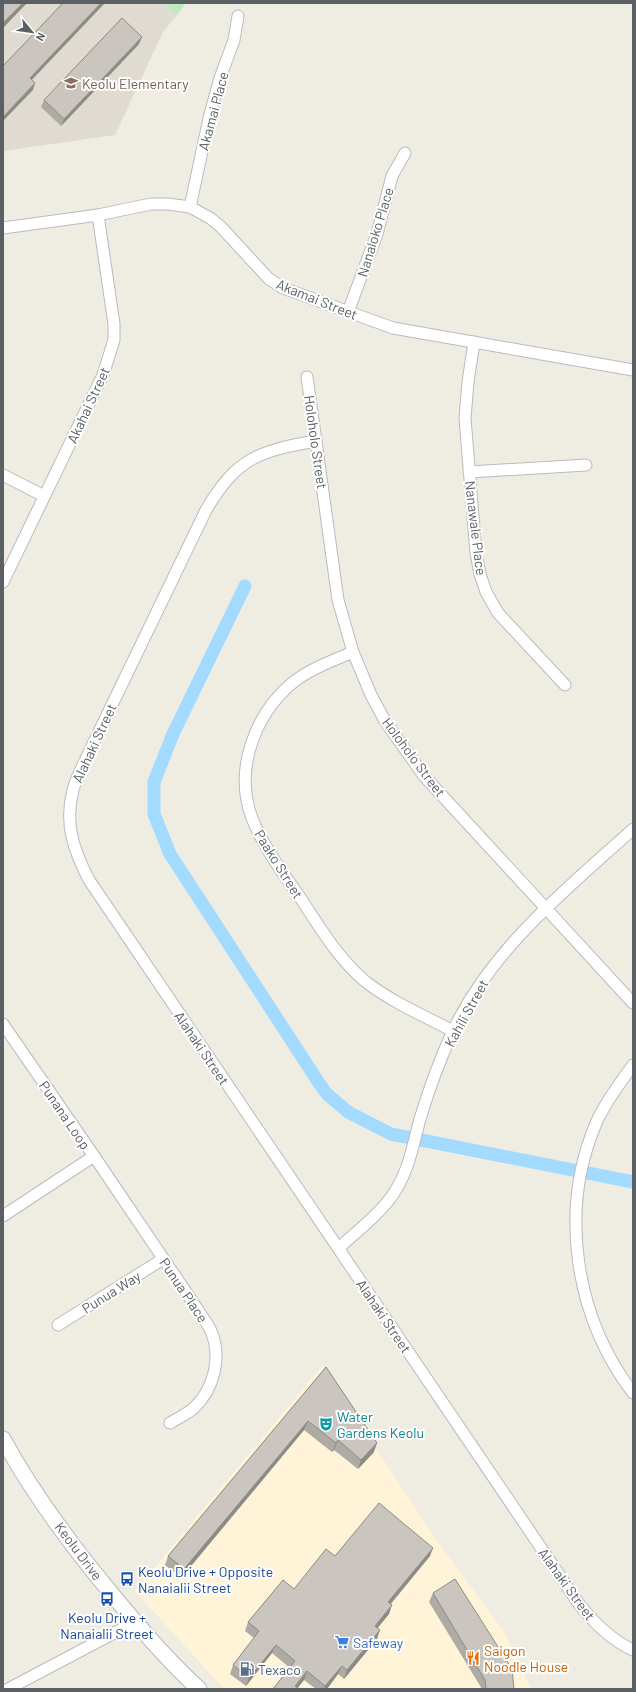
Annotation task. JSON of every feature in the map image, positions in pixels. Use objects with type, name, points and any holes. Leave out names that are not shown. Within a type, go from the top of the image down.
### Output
[{"type":"main road","name":"Keolu Drive","points":[[3,1439],[42,1501],[83,1559],[135,1622],[199,1689]]},
{"type":"street","name":"Akamai Place","points":[[190,206],[210,114],[220,78],[234,40],[238,16]]},
{"type":"street","name":"Nanaloko Place","points":[[348,312],[377,234],[392,176],[405,153]]},
{"type":"street","name":"Akamai Street","points":[[3,228],[98,215],[151,204],[190,206],[222,227],[269,279],[283,288],[393,328],[633,370]]},
{"type":"street","name":"Akahai Street","points":[[3,582],[103,375],[114,340],[114,324],[98,215]]},
{"type":"street","name":"Nanawale Place","points":[[474,342],[468,382],[465,418],[476,553],[480,574],[486,592],[498,613],[508,626],[564,685]]},
{"type":"street","name":"Holoholo Street","points":[[307,377],[338,600],[353,652],[385,721],[424,776],[633,1004]]},
{"type":"street","name":"Alahaki Street","points":[[316,441],[282,447],[265,452],[249,460],[233,473],[218,490],[206,510],[82,766],[73,790],[70,811],[70,831],[75,851],[89,880],[579,1604],[599,1627],[614,1639],[633,1650]]},
{"type":"street","points":[[469,472],[586,465]]},
{"type":"street","points":[[3,475],[44,496]]},
{"type":"street","name":"Paako Street","points":[[353,652],[311,670],[292,684],[268,709],[257,728],[249,751],[245,776],[246,797],[252,818],[264,843],[343,960],[384,995],[453,1031]]},
{"type":"street","name":"Kahili Street","points":[[339,1248],[377,1213],[393,1194],[403,1177],[409,1161],[420,1119],[453,1031],[472,997],[490,970],[546,908],[633,829]]},
{"type":"street","name":"Punana Loop","points":[[3,1024],[94,1156],[3,1216]]},
{"type":"street","points":[[633,1065],[616,1089],[598,1120],[589,1141],[584,1162],[576,1220],[578,1260],[583,1290],[591,1315],[601,1342],[620,1376],[633,1393]]},
{"type":"street","name":"Punua Place","points":[[94,1156],[211,1331],[215,1345],[216,1361],[213,1378],[206,1394],[193,1408],[170,1423]]},
{"type":"street","name":"Punua Way","points":[[58,1325],[163,1259]]},
{"type":"street","points":[[8,1689],[135,1622]]},
{"type":"shaded area","name":"Keolu Elementary","points":[[3,3],[164,3],[177,15],[163,32],[115,135],[3,151]]},
{"type":"shaded area","points":[[322,1366],[432,1534],[507,1636],[531,1689],[224,1689],[135,1591]]},
{"type":"green space","points":[[164,3],[186,3],[177,15]]},
{"type":"building","points":[[3,3],[23,3],[3,23]]},
{"type":"building","points":[[63,3],[101,3],[30,78],[35,83],[3,117],[3,66]]},
{"type":"building","points":[[122,18],[142,37],[64,119],[44,100]]},
{"type":"building","points":[[326,1367],[377,1443],[361,1460],[338,1440],[336,1443],[308,1421],[184,1569],[168,1556]]},
{"type":"building","points":[[379,1503],[433,1548],[388,1602],[392,1605],[375,1626],[380,1630],[347,1670],[342,1666],[325,1686],[307,1671],[295,1686],[299,1689],[273,1689],[295,1661],[276,1645],[249,1678],[233,1665],[259,1631],[248,1622],[283,1580],[294,1589],[326,1549],[335,1556]]},
{"type":"building","points":[[455,1579],[512,1669],[514,1689],[486,1689],[485,1680],[433,1593]]},
{"type":"waterway","points":[[245,586],[173,734],[154,782],[154,814],[170,854],[319,1083],[327,1094],[348,1112],[391,1134],[633,1182]]},
{"type":"place","name":"Keolu Elementary","points":[[71,83]]},
{"type":"place","name":"Water Gardens Keolu","points":[[326,1424]]},
{"type":"place","name":"Keolu Drive + Opposite Nanaialii Street","points":[[127,1579]]},
{"type":"place","name":"Keolu Drive + Nanaialii Street","points":[[107,1599]]},
{"type":"place","name":"Safeway","points":[[342,1642]]},
{"type":"place","name":"Saigon Noodle House","points":[[473,1658]]},
{"type":"place","name":"Texaco","points":[[247,1669]]}]
